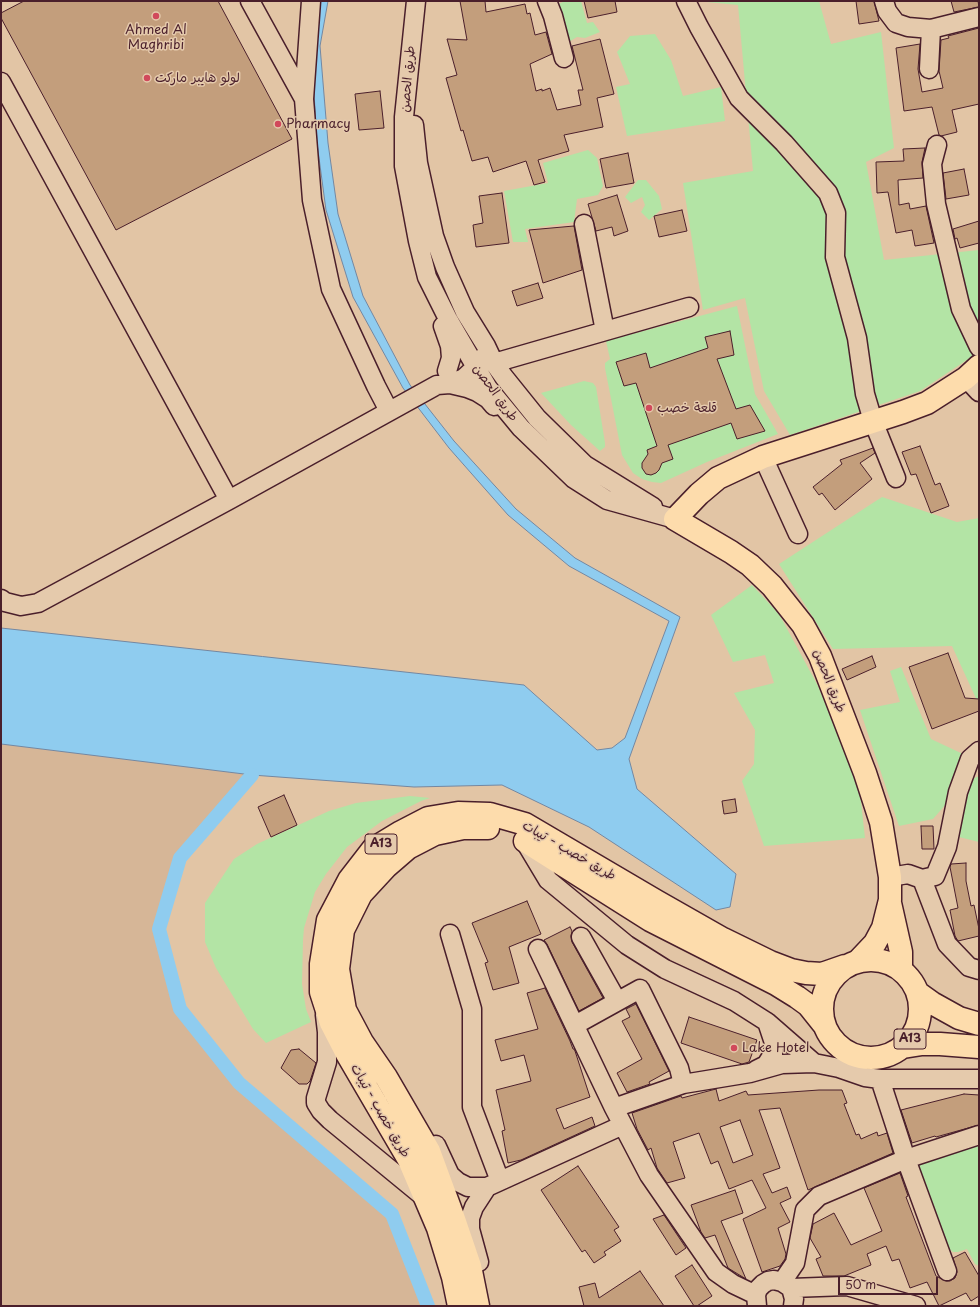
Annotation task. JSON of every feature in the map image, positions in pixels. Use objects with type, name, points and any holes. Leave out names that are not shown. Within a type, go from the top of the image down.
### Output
[{"type":"main road","points":[[675,519],[699,494],[718,478],[762,457],[903,412],[927,403],[975,379]]},
{"type":"main road","name":"طريق الحصن","points":[[675,519],[731,552],[750,566],[772,586],[803,625],[820,656],[865,773],[881,822],[890,877],[890,900],[901,952],[901,969]]},
{"type":"main road","name":"طريق خصب - تيبات","points":[[471,1303],[451,1270],[438,1228],[409,1160],[344,1048],[331,1023],[321,992],[320,964],[328,920],[349,880],[373,849],[428,818],[458,813],[490,814],[525,824],[670,909],[770,962],[791,970],[822,974],[852,964]]},
{"type":"main road","name":"طريق خصب - تيبات","points":[[471,1303],[470,1266],[429,1151],[386,1077],[362,1042],[345,1010],[338,969],[343,930],[362,894],[386,867],[408,848],[435,834],[463,828],[492,829],[523,840],[650,920],[776,984],[808,1005],[824,1025]]},
{"type":"main road","name":"طريق الحصن","points":[[852,964],[875,943],[883,928],[890,900]]},
{"type":"main road","name":"A13","points":[[873,959],[888,962],[901,969],[911,980],[918,993],[920,1008],[919,1022],[912,1036],[903,1047],[889,1055],[874,1058],[858,1056],[844,1050],[832,1039],[824,1025],[822,1008],[824,992],[832,978],[852,964],[873,959]]},
{"type":"main road","name":"A13","points":[[918,993],[932,1003],[959,1018],[979,1024]]},
{"type":"main road","name":"A13","points":[[903,1047],[940,1044],[979,1047]]},
{"type":"street","points":[[250,1],[304,99]]},
{"type":"street","points":[[310,1],[304,99],[312,200],[331,289],[376,386],[395,408]]},
{"type":"street","points":[[412,32],[416,1]]},
{"type":"street","points":[[547,1],[553,16],[564,58]]},
{"type":"street","points":[[686,1],[739,98],[784,143],[828,193],[836,213],[836,257],[857,338],[865,394],[873,421],[896,478]]},
{"type":"street","points":[[884,1],[887,10],[896,23],[908,27],[931,29],[979,17]]},
{"type":"street","points":[[930,69],[931,29]]},
{"type":"street","name":"طريق الحصن","points":[[412,32],[404,117],[404,166],[418,241],[427,276],[448,319],[480,364],[488,388],[521,428],[574,480],[608,500],[675,519]]},
{"type":"street","name":"طريق الحصن","points":[[412,32],[413,115],[418,163],[433,228],[445,267],[462,305],[486,346],[480,364]]},
{"type":"street","points":[[1,82],[229,500]]},
{"type":"street","points":[[937,145],[932,164],[936,204],[961,309],[979,347]]},
{"type":"street","points":[[584,224],[605,331]]},
{"type":"street","points":[[427,276],[427,291],[450,346],[451,358],[439,383]]},
{"type":"street","points":[[1,599],[5,602],[21,606],[38,603],[395,408],[439,383],[463,363],[480,364],[689,307]]},
{"type":"street","name":"طريق الحصن","points":[[480,364],[504,378],[537,418],[585,465],[616,485],[675,519]]},
{"type":"street","points":[[439,383],[467,388],[488,398],[516,430],[574,480]]},
{"type":"street","points":[[762,457],[798,534]]},
{"type":"street","points":[[890,877],[908,874],[922,879],[935,876],[948,847],[958,792],[970,759],[979,751]]},
{"type":"street","points":[[523,840],[548,880],[627,945],[665,970],[734,1001],[767,1022],[814,1063]]},
{"type":"street","points":[[922,879],[947,944],[969,967],[979,970]]},
{"type":"street","points":[[450,934],[472,1009],[472,1107],[493,1184]]},
{"type":"street","points":[[582,937],[617,1001]]},
{"type":"street","points":[[538,949],[614,1108],[649,1175],[716,1272],[757,1301],[763,1284],[774,1280],[786,1285],[847,1286],[916,1306]]},
{"type":"street","points":[[575,1024],[640,988],[679,1068],[684,1084]]},
{"type":"street","points":[[321,992],[327,1032],[327,1062],[316,1102],[321,1111],[330,1120],[425,1198]]},
{"type":"street","points":[[750,1073],[766,1064],[773,1054],[774,1043],[767,1022]]},
{"type":"street","points":[[614,1108],[684,1084],[750,1073],[782,1064],[814,1063],[839,1068],[865,1077],[880,1079],[979,1079]]},
{"type":"street","points":[[880,1079],[906,1159],[947,1272]]},
{"type":"street","points":[[408,1115],[436,1145],[450,1175],[458,1182],[468,1187],[493,1184],[623,1125]]},
{"type":"street","points":[[786,1285],[795,1263],[805,1210],[818,1196],[906,1159],[979,1135]]},
{"type":"street","points":[[471,1303],[482,1272],[470,1229],[470,1218],[474,1207],[493,1184]]},
{"type":"street","points":[[786,1285],[794,1299],[792,1306]]},
{"type":"shaded area","points":[[1,744],[252,775],[180,858],[159,929],[180,1009],[239,1083],[392,1214],[428,1306],[1,1306]]},
{"type":"green space","points":[[565,1],[581,1],[587,23],[593,22],[600,32],[585,38],[577,37],[567,43],[554,6]]},
{"type":"green space","points":[[696,1],[819,1],[831,44],[881,32],[894,148],[866,162],[884,260],[979,250],[979,352],[920,391],[790,435],[764,391],[745,298],[703,310],[683,183],[753,171],[738,5]]},
{"type":"green space","points":[[655,34],[671,60],[683,96],[721,87],[725,121],[627,136],[616,87],[630,84],[617,52],[630,36]]},
{"type":"green space","points":[[588,150],[597,158],[603,186],[598,195],[577,199],[574,222],[525,229],[528,242],[513,242],[504,191],[548,183],[543,163]]},
{"type":"green space","points":[[638,180],[646,180],[659,196],[662,209],[649,220],[641,212],[645,205],[642,197],[631,203],[625,197]]},
{"type":"green space","points":[[737,306],[755,394],[778,434],[707,462],[661,483],[642,479],[633,473],[622,455],[605,368],[605,363],[610,359],[606,341]]},
{"type":"green space","points":[[584,381],[593,383],[596,387],[605,443],[605,447],[600,451],[571,425],[541,393]]},
{"type":"green space","points":[[882,497],[957,522],[979,518],[979,705],[952,646],[833,649],[779,564]]},
{"type":"green space","points":[[752,585],[779,614],[818,686],[859,784],[865,838],[764,846],[742,781],[754,764],[755,730],[734,693],[774,683],[765,655],[733,662],[711,615]]},
{"type":"green space","points":[[901,667],[931,739],[963,754],[953,796],[933,819],[899,826],[860,710],[900,702],[890,671]]},
{"type":"green space","points":[[979,776],[979,842],[959,837],[963,783]]},
{"type":"green space","points":[[410,796],[430,798],[382,821],[347,847],[326,874],[315,892],[304,928],[303,940],[302,984],[306,1009],[311,1022],[266,1043],[253,1029],[216,968],[205,942],[205,903],[234,859],[257,844],[329,811],[356,803]]},
{"type":"green space","points":[[979,1142],[979,1266],[975,1264],[967,1249],[953,1252],[944,1245],[912,1156]]},
{"type":"water","points":[[317,1],[328,1],[320,46],[328,143],[338,214],[363,296],[410,385],[454,441],[516,509],[575,558],[680,617],[629,759],[637,789],[736,874],[730,907],[716,910],[589,827],[502,785],[414,787],[252,775],[1,744],[1,628],[524,685],[597,750],[612,748],[625,738],[669,621],[569,566],[508,515],[449,448],[403,388],[353,297],[326,210],[317,143],[311,43]]},
{"type":"building","name":"لولو هايبر ماركت","points":[[24,1],[218,1],[292,139],[116,230],[1,18],[1,13]]},
{"type":"building","points":[[460,1],[485,1],[486,12],[525,4],[527,14],[530,13],[535,35],[546,32],[552,54],[530,64],[536,91],[542,89],[542,91],[550,88],[557,110],[581,105],[578,90],[583,90],[572,46],[600,39],[614,94],[597,98],[603,127],[564,135],[569,151],[538,160],[545,182],[534,185],[526,161],[493,172],[488,157],[472,161],[463,130],[461,131],[446,78],[457,75],[447,39],[467,40]]},
{"type":"building","points":[[584,1],[615,1],[617,12],[588,18]]},
{"type":"building","points":[[856,1],[874,1],[879,21],[859,24]]},
{"type":"building","points":[[951,1],[978,1],[979,7],[954,12]]},
{"type":"building","points":[[979,28],[979,104],[952,110],[957,132],[941,136],[939,135],[932,107],[904,111],[896,48],[920,44],[918,69],[922,92],[943,88],[939,71],[941,40],[949,38],[948,36]]},
{"type":"building","points":[[380,91],[384,128],[359,130],[355,94]]},
{"type":"building","points":[[925,148],[922,162],[923,178],[898,180],[899,205],[909,203],[910,209],[926,206],[934,243],[915,246],[912,230],[896,233],[888,192],[877,193],[876,162],[904,161],[903,149]]},
{"type":"building","points":[[628,153],[634,183],[606,188],[600,159]]},
{"type":"building","points":[[964,169],[969,195],[946,199],[943,173]]},
{"type":"building","points":[[502,193],[509,243],[476,247],[473,225],[483,223],[479,196]]},
{"type":"building","points":[[617,195],[628,231],[614,236],[612,227],[596,231],[588,204]]},
{"type":"building","points":[[682,210],[687,231],[659,237],[654,216]]},
{"type":"building","points":[[979,221],[979,243],[960,248],[957,238],[955,239],[953,229]]},
{"type":"building","points":[[574,226],[582,270],[543,283],[529,230]]},
{"type":"building","points":[[538,283],[543,298],[517,306],[512,291]]},
{"type":"building","points":[[730,331],[734,355],[717,359],[736,409],[750,405],[765,431],[737,439],[731,423],[668,445],[673,459],[662,463],[656,473],[651,475],[646,474],[642,468],[642,463],[648,454],[647,450],[657,446],[636,383],[624,386],[616,362],[646,353],[650,368],[708,348],[705,337]]},
{"type":"building","points":[[920,446],[935,485],[940,483],[949,506],[931,513],[916,474],[911,475],[902,452]]},
{"type":"building","points":[[873,448],[875,453],[860,463],[872,479],[835,510],[822,493],[819,495],[813,487],[842,464],[840,460]]},
{"type":"building","points":[[948,653],[965,698],[979,699],[979,711],[932,729],[909,667]]},
{"type":"building","points":[[872,656],[876,667],[847,680],[842,669]]},
{"type":"building","points":[[284,795],[297,825],[271,837],[258,807]]},
{"type":"building","points":[[735,799],[737,812],[724,814],[722,801]]},
{"type":"building","points":[[921,826],[933,826],[934,849],[922,849]]},
{"type":"building","points":[[966,863],[966,881],[971,906],[974,905],[979,936],[958,941],[955,936],[950,910],[958,908],[950,867],[951,864]]},
{"type":"building","points":[[527,901],[541,934],[509,947],[519,983],[493,990],[485,963],[488,962],[472,923]]},
{"type":"building","points":[[570,927],[572,931],[572,942],[603,998],[579,1011],[544,940]]},
{"type":"building","points":[[545,988],[575,1051],[590,1097],[556,1109],[564,1129],[592,1117],[595,1126],[521,1160],[508,1163],[502,1131],[505,1130],[496,1090],[531,1081],[524,1055],[501,1061],[495,1040],[538,1029],[527,993]]},
{"type":"building","points":[[636,1004],[669,1071],[649,1082],[650,1084],[627,1092],[617,1073],[642,1059],[622,1021],[630,1017],[626,1009]]},
{"type":"building","points":[[689,1017],[757,1040],[749,1062],[742,1064],[681,1043]]},
{"type":"building","points":[[299,1049],[316,1063],[310,1081],[307,1084],[299,1084],[281,1068],[291,1050]]},
{"type":"building","points":[[716,1089],[719,1101],[746,1091],[748,1095],[819,1090],[842,1090],[847,1103],[844,1104],[856,1135],[859,1134],[861,1139],[877,1132],[878,1136],[887,1133],[893,1153],[808,1190],[780,1108],[759,1110],[780,1168],[763,1174],[772,1193],[787,1187],[791,1198],[780,1203],[790,1222],[778,1228],[786,1254],[785,1259],[780,1266],[762,1272],[743,1219],[766,1208],[752,1180],[729,1189],[718,1161],[711,1164],[699,1133],[673,1142],[685,1178],[667,1183],[657,1168],[651,1148],[648,1150],[637,1129],[632,1113],[681,1096],[682,1098]],"holes":[[[740,1120],[753,1155],[733,1163],[720,1127]]]},
{"type":"building","points":[[964,1094],[979,1095],[979,1125],[912,1143],[901,1110]]},
{"type":"building","points":[[578,1166],[619,1227],[614,1230],[621,1241],[604,1252],[606,1255],[594,1263],[585,1250],[582,1252],[541,1190]]},
{"type":"building","points":[[900,1173],[908,1196],[906,1197],[936,1276],[946,1281],[950,1281],[955,1278],[957,1272],[953,1258],[965,1252],[979,1276],[979,1296],[971,1301],[966,1293],[939,1306],[927,1282],[910,1288],[899,1259],[892,1261],[886,1246],[867,1254],[871,1265],[844,1276],[823,1276],[816,1259],[821,1257],[810,1238],[813,1224],[834,1213],[851,1245],[882,1231],[864,1188]]},
{"type":"building","points":[[735,1190],[743,1213],[721,1221],[746,1279],[728,1268],[715,1235],[705,1238],[701,1232],[691,1205]]},
{"type":"building","points":[[664,1215],[686,1248],[676,1255],[653,1219]]},
{"type":"building","points":[[692,1265],[712,1296],[697,1306],[694,1306],[675,1276]]},
{"type":"building","points":[[640,1271],[664,1306],[584,1306],[579,1287],[595,1283],[599,1298]]},
{"type":"waterway","points":[[252,775],[180,858],[159,929],[180,1009],[239,1083],[392,1214],[428,1306]]},
{"type":"place","name":"Ahmed Al Maghribi","points":[[156,16]]},
{"type":"place","name":"لولو هايبر ماركت","points":[[147,78]]},
{"type":"place","name":"Pharmacy","points":[[278,124]]},
{"type":"place","name":"قلعة خصب","points":[[649,408]]},
{"type":"place","name":"Lake Hotel","points":[[734,1048]]}]
